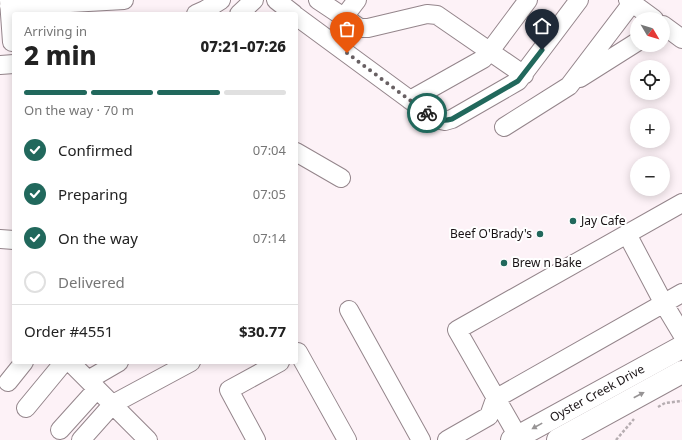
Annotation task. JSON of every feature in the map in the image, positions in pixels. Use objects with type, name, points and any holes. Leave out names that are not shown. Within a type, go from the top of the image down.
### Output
[{"type":"main road","name":"Oyster Creek Drive","points":[[517,439],[682,347]]},
{"type":"main road","name":"Oyster Creek Drive","points":[[558,440],[682,372]]},
{"type":"street","points":[[9,42],[9,3],[70,1],[106,5],[124,0]]},
{"type":"street","points":[[200,12],[221,0]]},
{"type":"street","points":[[241,12],[254,0]]},
{"type":"street","points":[[276,0],[291,12]]},
{"type":"street","points":[[318,0],[360,28],[368,28],[427,14],[437,15],[524,75]]},
{"type":"street","points":[[344,17],[357,0]]},
{"type":"street","points":[[410,100],[482,58],[490,51],[528,0]]},
{"type":"street","points":[[298,17],[436,119],[444,121],[452,119],[518,81],[524,75],[578,0]]},
{"type":"street","points":[[569,86],[630,2],[644,12]]},
{"type":"street","points":[[670,30],[682,39]]},
{"type":"street","points":[[504,127],[630,47]]},
{"type":"street","points":[[0,65],[12,64]]},
{"type":"street","points":[[298,153],[341,178]]},
{"type":"street","points":[[517,439],[457,330],[682,203]]},
{"type":"street","points":[[628,234],[664,304],[682,334]]},
{"type":"street","points":[[0,239],[12,240]]},
{"type":"street","points":[[447,440],[489,416],[495,399],[682,293]]},
{"type":"street","points":[[349,310],[421,440]]},
{"type":"street","points":[[298,352],[347,440]]},
{"type":"street","points":[[8,382],[22,364]]},
{"type":"street","points":[[26,408],[62,364]]},
{"type":"street","points":[[72,364],[113,404],[145,439]]},
{"type":"street","points":[[60,430],[92,384],[117,364]]},
{"type":"street","points":[[81,440],[113,404],[187,364]]},
{"type":"street","points":[[256,440],[229,390],[276,364]]},
{"type":"path","points":[[653,409],[665,403],[682,401]]},
{"type":"path","points":[[616,440],[635,418]]},
{"type":"way so far","points":[[347,53],[427,113]]},
{"type":"place","name":"Jay Cafe","points":[[573,221]]},
{"type":"place","name":"Beef O'Brady's","points":[[540,234]]},
{"type":"place","name":"Brew n Bake","points":[[504,263]]},
{"type":"route","points":[[427,113],[436,119],[444,121],[452,119],[518,81],[542,50]]}]
